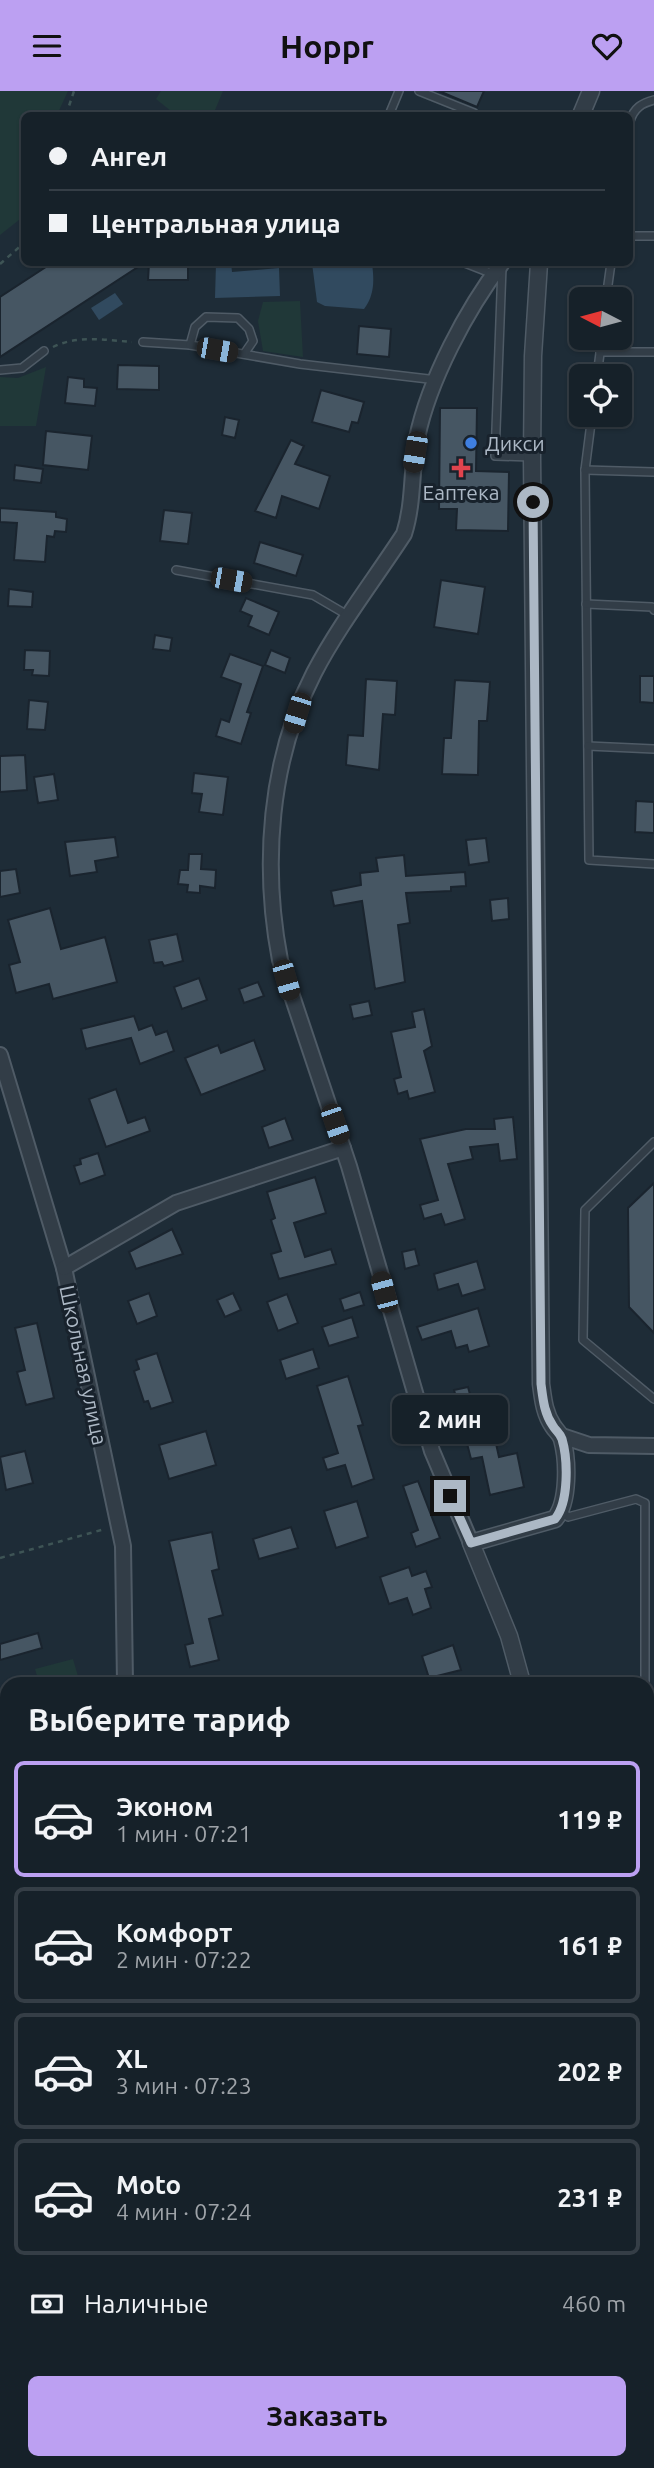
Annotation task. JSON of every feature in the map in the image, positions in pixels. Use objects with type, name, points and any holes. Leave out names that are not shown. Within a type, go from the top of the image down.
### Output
[{"type":"street","points":[[582,112],[587,92]]},
{"type":"street","points":[[499,266],[471,307],[438,380],[418,436],[411,513],[404,534],[314,673],[284,755],[275,798],[271,873],[274,926],[280,960],[343,1149],[432,1451],[509,1636],[520,1677]]},
{"type":"street","points":[[539,266],[534,344],[533,457],[543,1405],[552,1425],[562,1436],[589,1445],[654,1446]]},
{"type":"street","name":"Школьная улица","points":[[0,1055],[64,1268],[118,1525],[125,1575],[125,1677]]},
{"type":"street","points":[[64,1268],[176,1203],[343,1149]]},
{"type":"street","points":[[471,1543],[555,1519],[562,1510],[565,1460],[562,1436]]},
{"type":"lane","points":[[390,112],[399,91]]},
{"type":"lane","points":[[419,91],[469,112]]},
{"type":"lane","points":[[633,112],[644,102],[654,100]]},
{"type":"lane","points":[[633,236],[654,236]]},
{"type":"lane","points":[[499,266],[495,456],[533,457]]},
{"type":"lane","points":[[608,287],[611,266]]},
{"type":"lane","points":[[190,345],[195,327],[206,317],[238,318],[249,329],[253,341],[244,354]]},
{"type":"lane","points":[[143,342],[190,345],[438,380]]},
{"type":"lane","points":[[0,370],[22,368],[44,351]]},
{"type":"lane","points":[[598,364],[600,352],[654,352]]},
{"type":"lane","points":[[590,427],[585,470],[589,860],[654,864]]},
{"type":"lane","points":[[585,470],[654,471]]},
{"type":"lane","points":[[176,570],[313,595],[350,616]]},
{"type":"lane","points":[[586,604],[653,608]]},
{"type":"lane","points":[[588,746],[654,749]]},
{"type":"lane","points":[[654,1142],[584,1210],[583,1340],[654,1399]]},
{"type":"lane","points":[[562,1510],[568,1517],[636,1499],[645,1503],[645,1677]]},
{"type":"path","points":[[67,112],[74,91]]},
{"type":"path","points":[[0,264],[21,246]]},
{"type":"path","points":[[44,351],[62,342],[103,338],[143,342]]},
{"type":"path","points":[[0,1558],[118,1525]]},
{"type":"green space","points":[[0,91],[68,91],[58,112],[21,112],[21,218],[0,235]]},
{"type":"green space","points":[[161,91],[223,91],[214,112],[172,112],[156,99]]},
{"type":"green space","points":[[300,301],[303,357],[263,351],[258,321],[263,302]]},
{"type":"green space","points":[[46,367],[36,426],[0,426],[0,377],[18,378]]},
{"type":"green space","points":[[73,1659],[78,1677],[37,1677],[35,1669]]},
{"type":"water","points":[[216,266],[231,266],[232,272],[279,268],[280,296],[215,298]]},
{"type":"water","points":[[312,266],[372,266],[373,287],[364,309],[325,306],[317,302]]},
{"type":"water","points":[[115,293],[123,304],[99,320],[91,308]]},
{"type":"building","points":[[439,91],[484,91],[477,107]]},
{"type":"building","points":[[47,266],[139,266],[0,357],[0,297]]},
{"type":"building","points":[[149,266],[188,266],[188,280],[148,280]]},
{"type":"building","points":[[359,326],[391,329],[389,357],[357,354]]},
{"type":"building","points":[[118,365],[159,366],[159,390],[117,389]]},
{"type":"building","points":[[68,377],[84,379],[84,387],[97,388],[95,406],[65,403]]},
{"type":"building","points":[[321,390],[364,402],[358,423],[352,422],[349,432],[312,422]]},
{"type":"building","points":[[440,408],[477,408],[476,471],[509,472],[508,531],[456,530],[457,509],[439,509]]},
{"type":"building","points":[[225,417],[239,420],[235,438],[222,435]]},
{"type":"building","points":[[46,431],[92,436],[88,470],[43,465]]},
{"type":"building","points":[[291,440],[304,446],[295,464],[330,476],[319,509],[282,496],[276,518],[255,511]]},
{"type":"building","points":[[15,465],[43,469],[41,483],[14,480]]},
{"type":"building","points":[[0,508],[56,512],[56,517],[67,519],[66,532],[55,531],[54,537],[47,536],[45,562],[14,560],[17,523],[0,522]]},
{"type":"building","points":[[164,510],[192,513],[188,544],[160,541]]},
{"type":"building","points":[[260,542],[303,555],[296,576],[254,563]]},
{"type":"building","points":[[441,580],[485,587],[478,634],[434,627]]},
{"type":"building","points":[[9,589],[33,592],[32,607],[8,606]]},
{"type":"building","points":[[246,598],[279,612],[269,635],[248,626],[252,616],[240,611]]},
{"type":"building","points":[[155,635],[172,638],[170,651],[153,649]]},
{"type":"building","points":[[25,650],[50,651],[49,676],[32,675],[33,670],[24,670]]},
{"type":"building","points":[[271,650],[290,658],[285,673],[265,665]]},
{"type":"building","points":[[230,654],[263,666],[247,712],[251,713],[241,744],[216,736],[221,719],[229,722],[241,684],[221,677]]},
{"type":"building","points":[[640,676],[654,676],[654,703],[640,702]]},
{"type":"building","points":[[366,679],[397,681],[395,715],[383,714],[379,770],[346,765],[348,735],[363,736]]},
{"type":"building","points":[[455,680],[490,682],[487,721],[479,721],[478,775],[442,774],[444,738],[451,738]]},
{"type":"building","points":[[29,700],[48,702],[45,730],[27,729]]},
{"type":"building","points":[[25,755],[27,790],[0,792],[0,756]]},
{"type":"building","points":[[194,773],[228,777],[223,815],[199,812],[202,794],[192,793]]},
{"type":"building","points":[[54,774],[58,800],[38,803],[34,777]]},
{"type":"building","points":[[636,801],[654,802],[654,833],[635,832]]},
{"type":"building","points":[[115,837],[118,857],[95,861],[97,872],[70,876],[65,842]]},
{"type":"building","points":[[486,838],[489,862],[469,865],[466,840]]},
{"type":"building","points":[[189,854],[202,854],[201,869],[216,870],[215,888],[200,886],[200,893],[187,892],[188,885],[178,884],[180,870],[188,870]]},
{"type":"building","points":[[404,855],[406,876],[465,872],[466,886],[451,887],[451,891],[406,893],[410,923],[398,925],[405,982],[375,989],[362,901],[334,906],[331,891],[361,885],[360,873],[378,871],[376,858]]},
{"type":"building","points":[[16,869],[20,893],[0,897],[0,871]]},
{"type":"building","points":[[508,898],[509,919],[492,921],[490,900]]},
{"type":"building","points":[[50,908],[61,949],[105,937],[117,982],[53,999],[49,984],[16,993],[9,965],[20,962],[8,920]]},
{"type":"building","points":[[177,934],[183,961],[164,966],[162,962],[154,963],[149,940]]},
{"type":"building","points":[[199,978],[207,1000],[182,1009],[174,987]]},
{"type":"building","points":[[258,982],[264,996],[244,1003],[239,989]]},
{"type":"building","points":[[369,1001],[372,1015],[353,1019],[350,1005]]},
{"type":"building","points":[[424,1009],[432,1046],[424,1051],[435,1092],[409,1099],[407,1091],[398,1094],[394,1079],[401,1077],[391,1032],[415,1027],[412,1012]]},
{"type":"building","points":[[134,1016],[139,1030],[152,1025],[156,1035],[167,1031],[174,1051],[140,1064],[131,1038],[86,1049],[81,1029]]},
{"type":"building","points":[[254,1040],[265,1070],[201,1095],[185,1058],[218,1045],[221,1053]]},
{"type":"building","points":[[116,1089],[128,1123],[145,1117],[150,1131],[106,1147],[89,1099]]},
{"type":"building","points":[[513,1117],[517,1159],[500,1161],[498,1144],[470,1147],[473,1159],[448,1164],[465,1219],[445,1225],[441,1214],[424,1219],[420,1205],[438,1200],[420,1139],[466,1129],[495,1129],[494,1119]]},
{"type":"building","points":[[285,1118],[293,1140],[269,1148],[262,1127]]},
{"type":"building","points":[[98,1153],[105,1175],[80,1184],[74,1166],[81,1164],[80,1159]]},
{"type":"building","points":[[315,1177],[326,1213],[294,1223],[305,1257],[331,1249],[336,1264],[279,1279],[271,1254],[281,1251],[271,1220],[275,1218],[267,1192]]},
{"type":"building","points":[[654,1183],[654,1333],[629,1307],[628,1208]]},
{"type":"building","points":[[172,1229],[183,1254],[136,1269],[129,1252]]},
{"type":"building","points":[[415,1249],[419,1265],[405,1269],[402,1252]]},
{"type":"building","points":[[477,1261],[485,1289],[462,1296],[458,1284],[438,1290],[434,1274]]},
{"type":"building","points":[[360,1292],[364,1305],[344,1311],[340,1299]]},
{"type":"building","points":[[149,1293],[157,1316],[137,1324],[128,1301]]},
{"type":"building","points":[[233,1293],[241,1310],[225,1317],[217,1300]]},
{"type":"building","points":[[287,1294],[298,1323],[278,1331],[267,1302]]},
{"type":"building","points":[[478,1308],[489,1346],[469,1352],[467,1345],[456,1348],[451,1331],[422,1340],[417,1327]]},
{"type":"building","points":[[352,1317],[358,1337],[329,1346],[322,1327]]},
{"type":"building","points":[[37,1323],[54,1398],[26,1405],[17,1372],[25,1370],[15,1328]]},
{"type":"building","points":[[313,1349],[319,1368],[286,1379],[280,1360]]},
{"type":"building","points":[[157,1353],[173,1402],[151,1409],[148,1401],[144,1402],[134,1371],[139,1369],[136,1360]]},
{"type":"building","points":[[348,1376],[363,1425],[358,1426],[374,1479],[352,1487],[345,1465],[327,1470],[323,1458],[338,1453],[317,1386]]},
{"type":"building","points":[[468,1387],[483,1442],[495,1439],[499,1457],[517,1453],[524,1487],[490,1495],[482,1457],[471,1459],[462,1424],[450,1427],[445,1411],[452,1409],[449,1399],[456,1397],[454,1390]]},
{"type":"building","points":[[206,1431],[216,1465],[169,1479],[159,1445]]},
{"type":"building","points":[[25,1451],[33,1483],[6,1490],[0,1457]]},
{"type":"building","points":[[418,1481],[440,1538],[416,1547],[411,1533],[418,1530],[403,1486]]},
{"type":"building","points":[[357,1501],[368,1537],[336,1548],[324,1511]]},
{"type":"building","points":[[291,1527],[298,1548],[259,1559],[253,1539]]},
{"type":"building","points":[[212,1532],[219,1569],[212,1571],[223,1615],[209,1619],[219,1660],[190,1667],[185,1645],[193,1643],[169,1541]]},
{"type":"building","points":[[409,1567],[412,1576],[426,1571],[432,1587],[425,1589],[431,1608],[413,1615],[407,1598],[389,1604],[380,1577]]},
{"type":"building","points":[[38,1633],[42,1648],[0,1660],[0,1644]]},
{"type":"building","points":[[453,1645],[461,1670],[429,1677],[422,1656]]},
{"type":"place","name":"Дикси","points":[[471,443]]},
{"type":"place","name":"Еаптека","points":[[461,468]]},
{"type":"route","points":[[450,1496],[471,1543],[555,1519],[562,1510],[565,1477],[562,1436],[552,1425],[543,1405],[541,1384],[533,502]]}]
